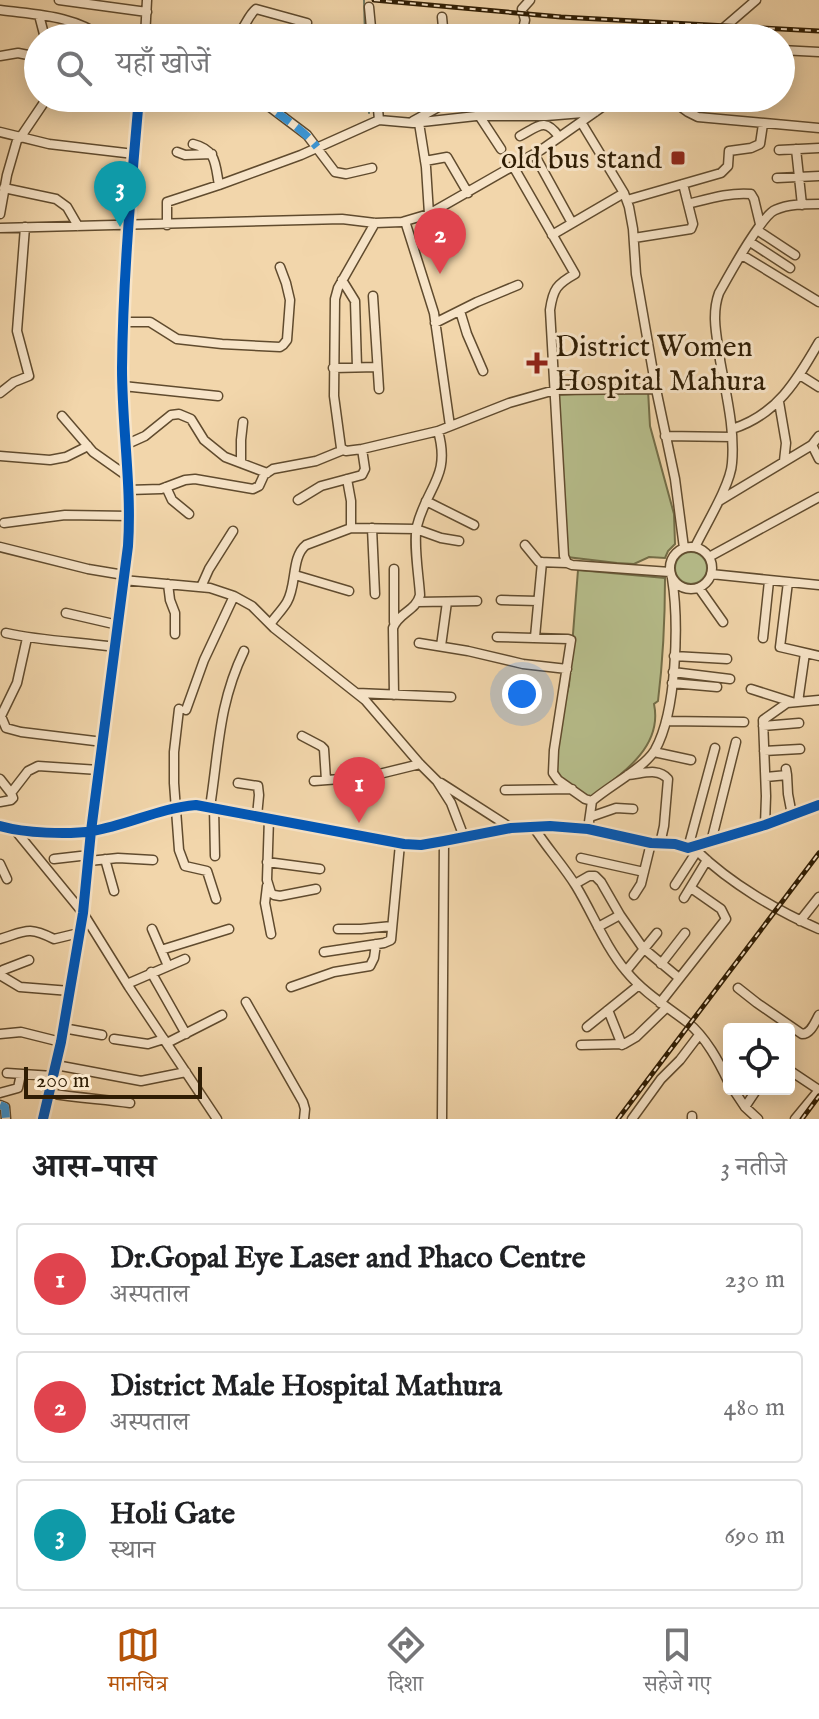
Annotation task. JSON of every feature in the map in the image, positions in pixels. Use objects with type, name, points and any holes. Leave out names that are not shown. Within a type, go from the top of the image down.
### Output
[{"type":"street","points":[[59,0],[147,12]]},
{"type":"street","points":[[146,24],[147,0]]},
{"type":"street","points":[[524,24],[522,9],[530,0]]},
{"type":"street","points":[[728,24],[756,0]]},
{"type":"street","points":[[369,7],[371,24]]},
{"type":"street","points":[[245,24],[256,9],[307,23]]},
{"type":"street","points":[[0,10],[80,24]]},
{"type":"street","points":[[39,15],[41,24]]},
{"type":"street","points":[[442,17],[443,24]]},
{"type":"street","points":[[795,51],[819,52]]},
{"type":"street","points":[[0,56],[24,54]]},
{"type":"street","points":[[0,214],[4,188],[19,138],[37,112]]},
{"type":"street","points":[[43,1119],[61,1042],[83,913],[130,516],[123,386],[124,322],[127,225],[138,112]]},
{"type":"street","points":[[276,112],[299,128],[335,172],[346,174],[372,168]]},
{"type":"street","points":[[378,112],[379,120]]},
{"type":"street","points":[[414,123],[432,112]]},
{"type":"street","points":[[499,112],[499,116]]},
{"type":"street","points":[[167,225],[167,202],[219,185],[379,120],[414,123],[476,116],[546,116],[565,112]]},
{"type":"street","points":[[0,228],[342,219],[375,223],[405,221],[429,214],[468,193],[534,154],[592,112]]},
{"type":"street","points":[[688,112],[698,117],[819,128]]},
{"type":"street","points":[[480,117],[501,149]]},
{"type":"street","points":[[581,122],[626,196],[631,215],[636,274],[675,479],[684,548]]},
{"type":"street","points":[[414,123],[425,161],[429,214]]},
{"type":"street","points":[[552,235],[626,196],[725,171],[730,150],[760,144],[763,124]]},
{"type":"street","points":[[520,136],[547,125],[559,137]]},
{"type":"street","points":[[0,132],[49,144],[134,154]]},
{"type":"street","points":[[193,144],[206,148],[212,154],[219,185]]},
{"type":"street","points":[[779,150],[819,148]]},
{"type":"street","points":[[796,149],[802,205]]},
{"type":"street","points":[[177,152],[185,155],[212,154]]},
{"type":"street","points":[[534,154],[572,223]]},
{"type":"street","points":[[425,161],[447,157],[468,193]]},
{"type":"street","points":[[513,166],[575,274],[558,285],[550,310],[564,556],[567,563]]},
{"type":"street","points":[[777,178],[819,176]]},
{"type":"street","points":[[634,238],[690,231],[693,224],[683,184]]},
{"type":"street","points":[[4,188],[56,199],[67,207],[78,226]]},
{"type":"street","points":[[688,204],[751,194],[758,227],[795,255]]},
{"type":"street","points":[[695,547],[731,470],[732,433],[714,312],[719,293],[770,212],[819,204]]},
{"type":"street","points":[[405,221],[427,286],[450,426]]},
{"type":"street","points":[[343,450],[339,443],[334,396],[335,299],[342,280],[375,223]]},
{"type":"street","points":[[0,393],[14,382],[29,376],[17,331],[25,227]]},
{"type":"street","points":[[750,242],[790,268]]},
{"type":"street","points":[[742,255],[819,302]]},
{"type":"street","points":[[124,322],[150,322],[177,339],[280,347],[287,340],[290,300],[280,267]]},
{"type":"street","points":[[342,280],[355,301],[357,367]]},
{"type":"street","points":[[435,323],[518,285]]},
{"type":"street","points":[[373,296],[379,389]]},
{"type":"street","points":[[460,311],[483,371]]},
{"type":"street","points":[[665,436],[732,433],[755,419],[779,402],[800,375],[819,342]]},
{"type":"street","points":[[333,368],[377,367]]},
{"type":"street","points":[[800,375],[819,387]]},
{"type":"street","points":[[123,386],[218,396]]},
{"type":"street","points":[[128,490],[156,490],[195,479],[253,489],[273,469],[326,458],[343,450],[362,449],[438,431],[509,403],[555,390],[656,389]]},
{"type":"street","points":[[779,402],[786,443],[784,461]]},
{"type":"street","points":[[125,445],[145,436],[171,415],[179,414],[191,419],[201,436],[230,460],[267,473]]},
{"type":"street","points":[[62,416],[88,446],[127,476]]},
{"type":"street","points":[[241,463],[243,422]]},
{"type":"street","points":[[394,623],[418,602],[420,595],[416,529],[442,465],[438,431]]},
{"type":"street","points":[[718,502],[812,445],[819,436]]},
{"type":"street","points":[[812,445],[819,459]]},
{"type":"street","points":[[0,456],[58,459],[88,446]]},
{"type":"street","points":[[298,500],[321,486],[364,473],[362,449]]},
{"type":"street","points":[[347,479],[351,528]]},
{"type":"street","points":[[166,487],[172,500],[189,514]]},
{"type":"street","points":[[709,557],[819,497]]},
{"type":"street","points":[[426,501],[474,525]]},
{"type":"street","points":[[4,523],[65,515],[130,516]]},
{"type":"street","points":[[271,623],[288,600],[302,547],[351,528],[416,529],[459,541]]},
{"type":"street","points":[[372,528],[375,594]]},
{"type":"street","points":[[201,587],[233,531]]},
{"type":"street","points":[[525,545],[542,562],[671,575],[681,587],[697,588],[723,622]]},
{"type":"street","points":[[0,547],[124,578],[224,591],[252,606],[274,628],[357,693],[391,727],[437,781],[451,803],[464,837]]},
{"type":"street","points":[[588,829],[592,801],[654,752],[666,721],[673,672],[676,605],[671,575],[672,558],[684,548],[695,547],[709,557],[711,574],[705,584],[676,605]]},
{"type":"street","points":[[535,637],[542,562]]},
{"type":"street","points":[[394,569],[394,695]]},
{"type":"street","points":[[711,574],[819,585]]},
{"type":"street","points":[[295,575],[349,591]]},
{"type":"street","points":[[763,638],[769,581]]},
{"type":"street","points":[[788,582],[780,647],[819,656]]},
{"type":"street","points":[[168,584],[175,613],[175,634]]},
{"type":"street","points":[[216,899],[207,871],[182,863],[174,752],[182,710],[234,596]]},
{"type":"street","points":[[501,600],[538,601]]},
{"type":"street","points":[[418,602],[477,601]]},
{"type":"street","points":[[441,646],[447,602]]},
{"type":"street","points":[[66,613],[118,625]]},
{"type":"street","points":[[6,633],[115,647]]},
{"type":"street","points":[[497,637],[571,640],[553,773],[558,780],[592,801]]},
{"type":"street","points":[[27,638],[17,683],[1,716],[6,728],[103,742]]},
{"type":"street","points":[[419,643],[523,664],[567,669]]},
{"type":"street","points":[[215,856],[212,807],[219,732],[233,673],[244,651]]},
{"type":"street","points":[[795,702],[805,653]]},
{"type":"street","points":[[674,656],[727,659]]},
{"type":"street","points":[[673,672],[730,679]]},
{"type":"street","points":[[672,683],[717,687]]},
{"type":"street","points":[[751,689],[795,702]]},
{"type":"street","points":[[357,693],[451,697]]},
{"type":"street","points":[[765,825],[765,718],[787,703],[819,700]]},
{"type":"street","points":[[666,721],[744,722]]},
{"type":"street","points":[[763,726],[799,723]]},
{"type":"street","points":[[302,736],[324,749],[326,780]]},
{"type":"street","points":[[711,842],[736,742]]},
{"type":"street","points":[[675,885],[693,850],[715,748]]},
{"type":"street","points":[[764,751],[800,749]]},
{"type":"street","points":[[654,752],[691,760]]},
{"type":"street","points":[[314,781],[367,777],[420,764]]},
{"type":"street","points":[[11,793],[28,771],[38,766],[99,770]]},
{"type":"street","points":[[628,775],[655,771],[668,779],[664,826],[634,895]]},
{"type":"street","points":[[766,777],[786,772],[792,815]]},
{"type":"street","points":[[0,779],[13,798],[0,802]]},
{"type":"street","points":[[437,781],[511,828]]},
{"type":"street","points":[[238,783],[258,786],[257,816]]},
{"type":"street","points":[[505,790],[573,789]]},
{"type":"street","points":[[0,826],[43,832],[91,831],[196,805],[400,844],[421,845],[511,828],[570,826],[656,844],[675,844],[693,850],[746,889],[819,929]]},
{"type":"street","points":[[693,850],[819,805]]},
{"type":"street","points":[[590,817],[616,808],[633,809]]},
{"type":"street","points":[[269,818],[265,903],[271,934]]},
{"type":"street","points":[[533,826],[575,884],[626,971],[663,1006],[689,1023],[723,1071]]},
{"type":"street","points":[[15,830],[83,913],[217,1119]]},
{"type":"street","points":[[442,1119],[444,841]]},
{"type":"street","points":[[324,952],[391,940],[400,844]]},
{"type":"street","points":[[581,858],[644,872]]},
{"type":"street","points":[[54,859],[153,860]]},
{"type":"street","points":[[105,859],[114,891]]},
{"type":"street","points":[[684,898],[707,860]]},
{"type":"street","points":[[267,862],[320,869]]},
{"type":"street","points":[[0,864],[7,879]]},
{"type":"street","points":[[575,884],[595,876],[643,948],[679,978]]},
{"type":"street","points":[[267,885],[276,896],[316,889]]},
{"type":"street","points":[[581,1045],[622,1045],[636,1037],[663,1006],[679,978],[726,919],[721,909],[691,888]]},
{"type":"street","points":[[800,921],[819,897]]},
{"type":"street","points":[[598,927],[620,915]]},
{"type":"street","points":[[338,929],[392,926]]},
{"type":"street","points":[[152,929],[168,966]]},
{"type":"street","points":[[161,950],[229,929]]},
{"type":"street","points":[[0,939],[31,930],[54,939],[79,933]]},
{"type":"street","points":[[626,971],[657,933]]},
{"type":"street","points":[[661,964],[685,933]]},
{"type":"street","points":[[291,987],[334,972],[370,966],[376,944]]},
{"type":"street","points":[[127,984],[185,959]]},
{"type":"street","points":[[29,960],[3,970],[0,975],[20,987],[70,991]]},
{"type":"street","points":[[151,972],[186,1034]]},
{"type":"street","points":[[587,1027],[639,985]]},
{"type":"street","points":[[738,988],[802,1034],[808,1033],[819,1015]]},
{"type":"street","points":[[246,1002],[303,1102],[304,1119]]},
{"type":"street","points":[[608,1010],[622,1045]]},
{"type":"street","points":[[114,1039],[148,1044],[166,1041],[222,1015]]},
{"type":"street","points":[[63,1028],[102,1035]]},
{"type":"street","points":[[0,1034],[21,1032],[61,1042]]},
{"type":"street","points":[[632,1119],[699,1035]]},
{"type":"street","points":[[56,1065],[141,1081],[186,1072]]},
{"type":"street","points":[[7,1073],[53,1076]]},
{"type":"street","points":[[0,1093],[18,1088],[21,1074]]},
{"type":"street","points":[[795,1074],[819,1090],[795,1119]]},
{"type":"street","points":[[49,1093],[130,1103]]},
{"type":"street","points":[[737,1095],[758,1119]]},
{"type":"street","points":[[745,1107],[753,1095]]},
{"type":"street","points":[[0,1105],[5,1107],[6,1119]]},
{"type":"green space","points":[[648,390],[650,426],[674,514],[675,544],[665,558],[649,557],[634,564],[567,557],[557,395]]},
{"type":"green space","points":[[691,552],[702,557],[707,568],[702,579],[691,584],[680,579],[675,568],[680,557]]},
{"type":"green space","points":[[578,570],[665,578],[661,670],[652,733],[638,758],[592,796],[585,796],[560,777],[555,767],[569,685]]},
{"type":"waterway","points":[[364,0],[365,24]]},
{"type":"railway","points":[[374,0],[561,17],[690,24]]},
{"type":"railway","points":[[795,30],[819,31]]},
{"type":"railway","points":[[618,1119],[819,853]]},
{"type":"railway","points":[[802,1119],[819,1096]]},
{"type":"marked path","points":[[277,112],[317,147]]},
{"type":"marked path","points":[[0,1105],[5,1107],[6,1119]]},
{"type":"cycle path","points":[[43,1119],[61,1042],[83,913],[128,546],[123,334],[138,112]]},
{"type":"cycle path","points":[[0,826],[34,832],[83,832],[196,805],[404,844],[421,845],[511,828],[550,826],[588,829],[688,848],[819,805]]},
{"type":"place","name":"old bus stand","points":[[678,158]]},
{"type":"place","name":"Holi Gate","points":[[120,227]]},
{"type":"place","name":"District Male Hospital Mathura","points":[[440,274]]},
{"type":"place","name":"District Women Hospital Mahura","points":[[537,363]]},
{"type":"place","name":"Dr.Gopal Eye Laser and Phaco Centre","points":[[359,823]]}]
